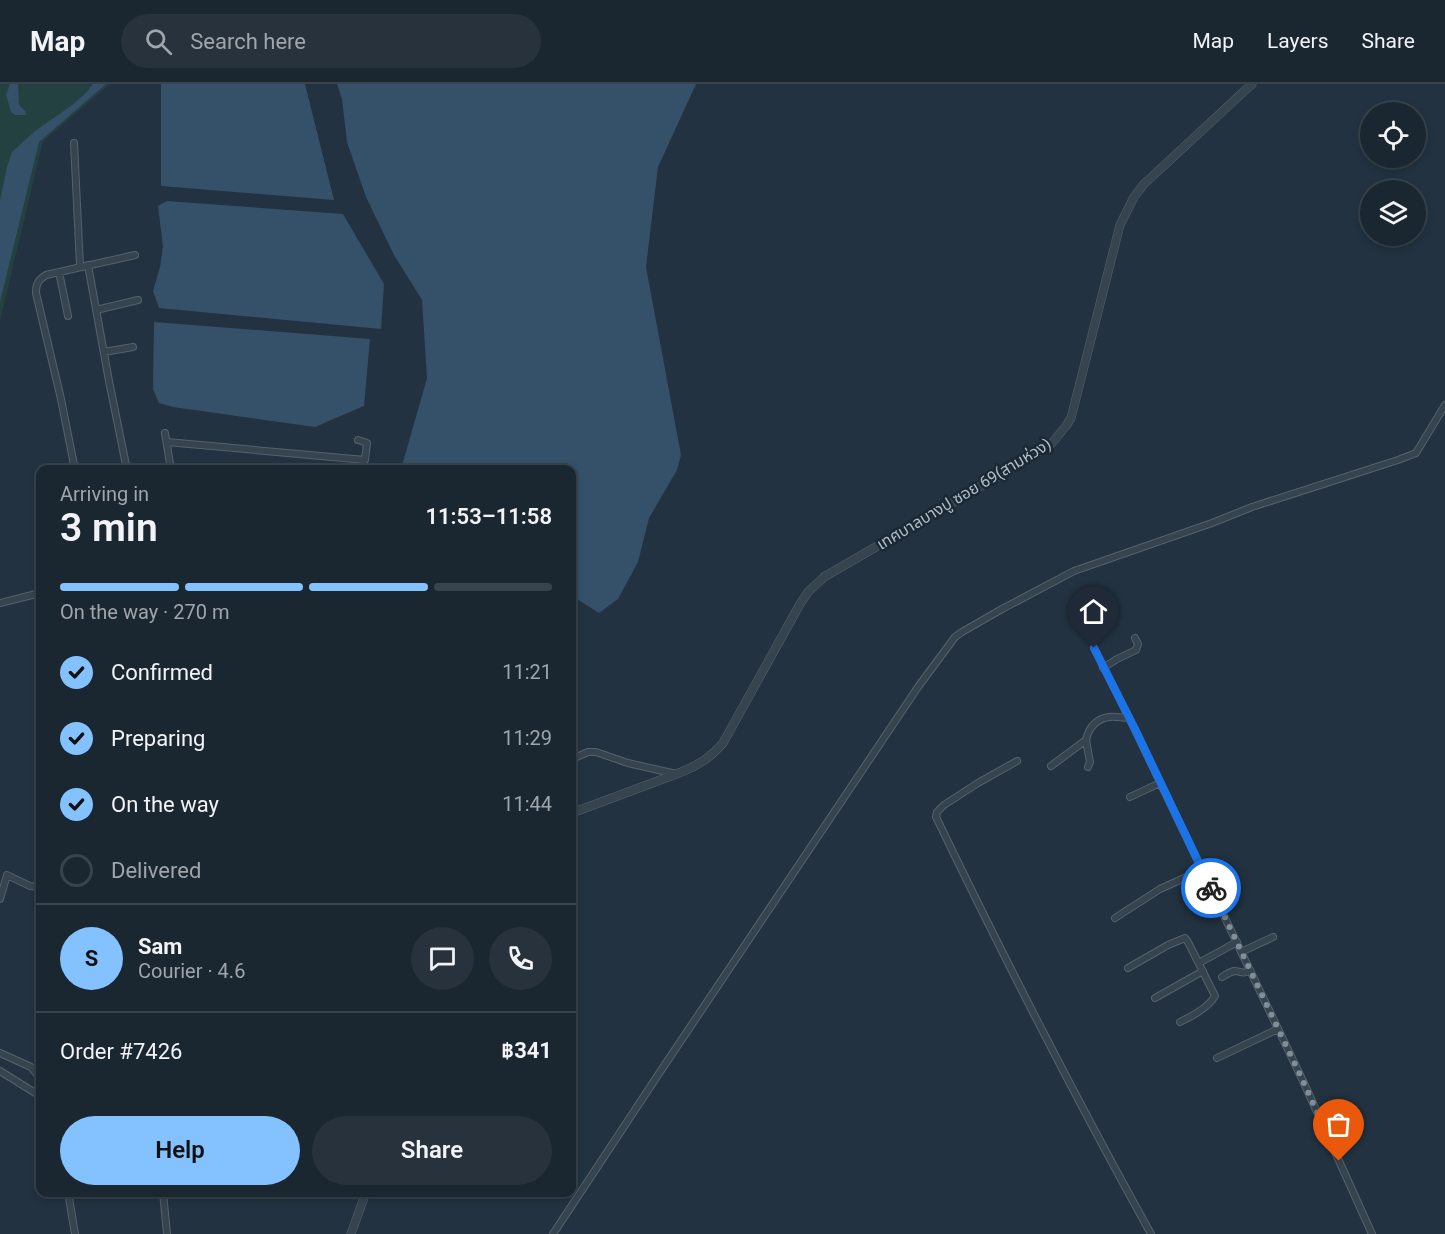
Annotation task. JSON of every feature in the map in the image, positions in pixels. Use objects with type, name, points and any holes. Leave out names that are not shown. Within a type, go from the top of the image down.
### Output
[{"type":"street","name":"เทศบาลบางปู ซอย 69(สามห่วง)","points":[[576,812],[695,767],[706,760],[723,743],[800,604],[808,592],[824,577],[1052,444],[1067,424],[1075,407],[1119,229],[1130,204],[1144,184],[1252,84]]},
{"type":"street","points":[[74,142],[80,266]]},
{"type":"street","points":[[74,465],[36,293],[37,283],[46,275],[135,255]]},
{"type":"street","points":[[88,265],[126,465]]},
{"type":"street","points":[[59,272],[68,316]]},
{"type":"street","points":[[96,310],[138,300]]},
{"type":"street","points":[[104,352],[133,347]]},
{"type":"street","points":[[553,1234],[949,644],[962,632],[1074,571],[1252,507],[1416,453],[1445,405]]},
{"type":"street","points":[[165,433],[170,465]]},
{"type":"street","points":[[358,440],[367,443],[365,465]]},
{"type":"street","points":[[167,442],[365,460]]},
{"type":"street","points":[[0,603],[36,594]]},
{"type":"street","points":[[1103,668],[1136,650],[1138,644],[1135,638]]},
{"type":"street","points":[[1094,648],[1242,952],[1372,1234]]},
{"type":"street","points":[[1088,767],[1090,762],[1086,740],[1089,729],[1109,717],[1129,718]]},
{"type":"street","points":[[1051,766],[1086,740]]},
{"type":"street","points":[[576,757],[588,752],[596,752],[628,763],[676,774]]},
{"type":"street","points":[[1017,761],[944,804],[936,817],[1011,971],[1151,1234]]},
{"type":"street","points":[[1130,797],[1160,783]]},
{"type":"street","points":[[1115,918],[1160,889],[1202,870]]},
{"type":"street","points":[[0,899],[7,875],[36,887]]},
{"type":"street","points":[[1242,952],[1273,937]]},
{"type":"street","points":[[1128,968],[1185,938],[1215,998],[1180,1022]]},
{"type":"street","points":[[1199,963],[1237,942]]},
{"type":"street","points":[[1222,976],[1235,971],[1247,972],[1250,969]]},
{"type":"street","points":[[1155,998],[1203,971]]},
{"type":"street","points":[[1217,1058],[1278,1029]]},
{"type":"street","points":[[0,1053],[31,1067],[36,1073]]},
{"type":"street","points":[[0,1071],[36,1093]]},
{"type":"street","points":[[69,1197],[75,1234]]},
{"type":"street","points":[[163,1197],[167,1234]]},
{"type":"street","points":[[351,1234],[364,1197]]},
{"type":"green space","points":[[0,84],[110,84],[43,141],[0,321]]},
{"type":"water","points":[[10,84],[18,84],[19,105],[26,115],[15,115],[11,112],[6,95]]},
{"type":"water","points":[[93,84],[106,84],[39,142],[0,302],[0,201],[12,152],[35,131],[71,106]]},
{"type":"water","points":[[161,84],[305,84],[334,200],[161,186]]},
{"type":"water","points":[[337,84],[696,84],[658,167],[646,267],[681,455],[677,470],[649,518],[638,562],[618,599],[599,613],[576,599],[576,465],[402,465],[427,378],[422,300],[394,255],[366,197],[347,142],[342,99]]},
{"type":"water","points":[[167,201],[343,214],[384,284],[381,329],[159,308],[153,291],[163,246],[158,206]]},
{"type":"water","points":[[154,322],[370,339],[364,406],[315,427],[173,407],[159,403],[153,389]]},
{"type":"way so far","points":[[1211,888],[1339,1161]]},
{"type":"route","points":[[1094,648],[1211,888]]}]
